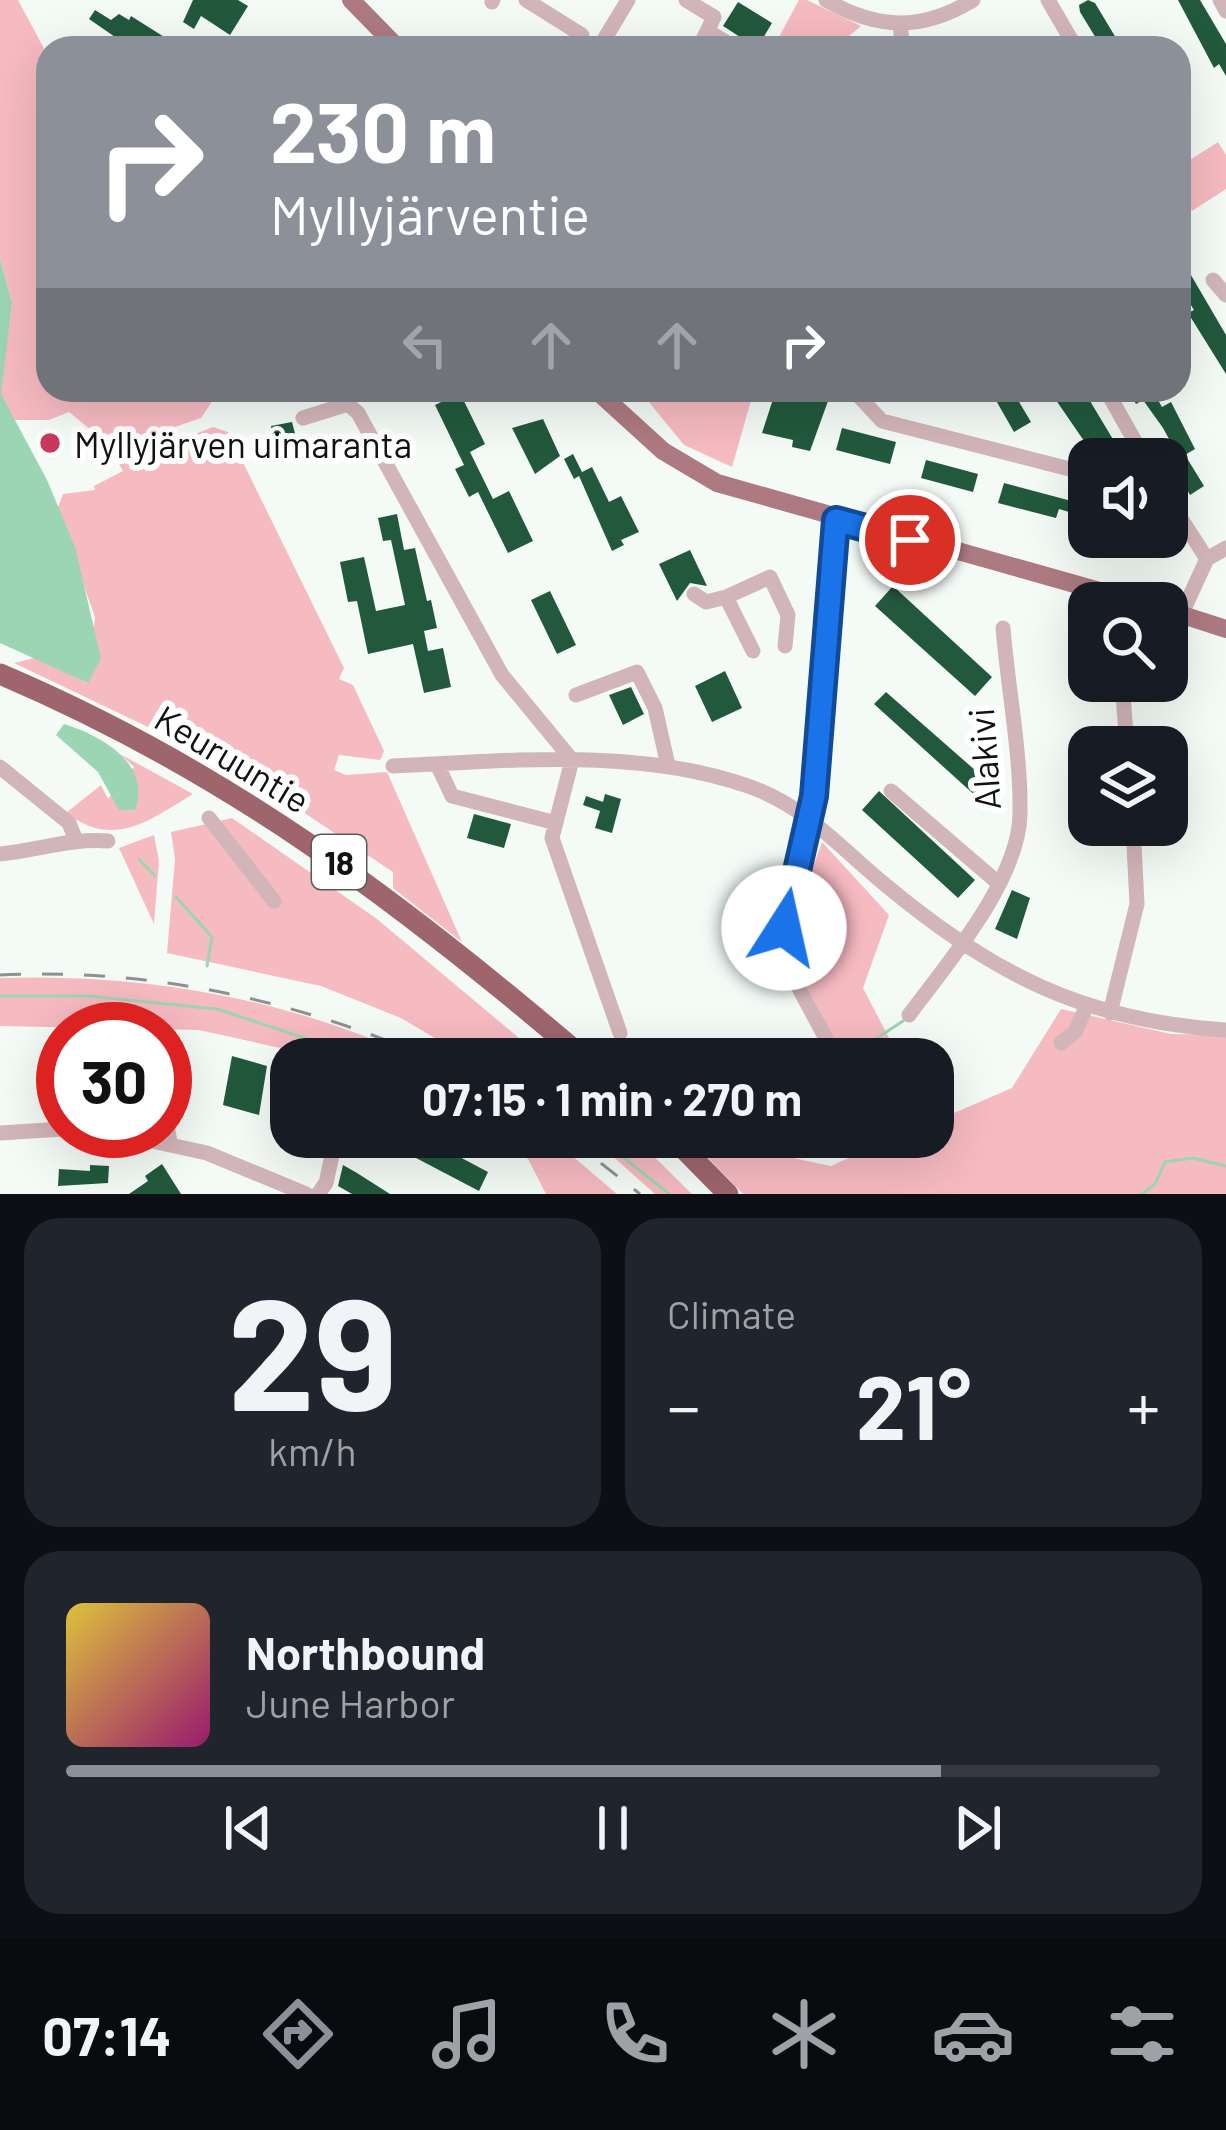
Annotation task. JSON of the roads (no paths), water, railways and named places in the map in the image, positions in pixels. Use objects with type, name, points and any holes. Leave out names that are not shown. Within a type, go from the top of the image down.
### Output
[{"type":"highway","name":"Keuruuntie","points":[[0,674],[162,751],[247,800],[366,879],[559,1038]]},
{"type":"highway","points":[[693,1158],[728,1194]]},
{"type":"main road","points":[[351,0],[386,36]]},
{"type":"main road","points":[[609,402],[663,451],[717,483],[1068,583]]},
{"type":"main road","points":[[1188,617],[1202,624],[1226,624]]},
{"type":"street","points":[[526,0],[582,34]]},
{"type":"street","points":[[606,36],[628,0]]},
{"type":"street","points":[[686,0],[714,17],[707,36]]},
{"type":"street","points":[[826,0],[874,22],[901,25],[949,15],[974,0]]},
{"type":"street","points":[[1048,0],[1069,36]]},
{"type":"street","points":[[1220,0],[1226,11]]},
{"type":"street","points":[[901,25],[902,36]]},
{"type":"street","points":[[710,32],[717,36]]},
{"type":"street","points":[[1213,280],[1226,295]]},
{"type":"street","points":[[865,402],[882,421],[1068,469]]},
{"type":"street","points":[[1113,402],[1133,438]]},
{"type":"street","points":[[303,418],[348,404],[415,508],[502,675],[572,760]]},
{"type":"street","points":[[826,1038],[794,979],[785,941],[785,905],[810,816],[836,520]]},
{"type":"street","points":[[1188,530],[1207,560]]},
{"type":"street","points":[[1188,597],[1207,560],[1226,548]]},
{"type":"street","points":[[694,594],[706,602],[770,578],[788,615],[785,646]]},
{"type":"street","points":[[726,597],[753,651]]},
{"type":"street","name":"Alakivi","points":[[909,1015],[961,945],[997,882],[1020,818],[1003,628]]},
{"type":"street","points":[[576,694],[637,671],[655,708],[667,761]]},
{"type":"street","points":[[572,760],[552,838],[620,1033]]},
{"type":"street","points":[[392,766],[572,760],[698,772],[750,787],[810,816],[961,945],[1021,981],[1110,1013],[1172,1026],[1226,1030]]},
{"type":"street","points":[[436,764],[452,796],[556,823]]},
{"type":"street","points":[[0,767],[69,823],[75,838]]},
{"type":"street","points":[[891,791],[997,882]]},
{"type":"street","points":[[208,818],[274,901]]},
{"type":"street","points":[[0,854],[54,848],[75,838],[108,841]]},
{"type":"street","points":[[1110,1013],[1137,904],[1133,846]]},
{"type":"street","points":[[1060,1043],[1075,1032],[1086,1006]]},
{"type":"street","points":[[0,1132],[36,1131]]},
{"type":"street","points":[[192,1150],[256,1169],[306,1193],[326,1183],[331,1158]]},
{"type":"waterway","points":[[139,859],[155,876]]},
{"type":"waterway","points":[[176,897],[212,937],[207,966]]},
{"type":"waterway","points":[[0,996],[88,996],[217,1009],[305,1038]]},
{"type":"waterway","points":[[877,1038],[903,1021]]},
{"type":"waterway","points":[[624,1158],[669,1194]]},
{"type":"waterway","points":[[1142,1194],[1155,1184],[1165,1162],[1193,1158],[1226,1166]]},
{"type":"railway","points":[[0,975],[57,974],[167,983],[275,1005],[381,1038]]},
{"type":"railway","points":[[595,1158],[640,1194]]},
{"type":"place","name":"Myllyjärven uimaranta","points":[[50,443]]}]
